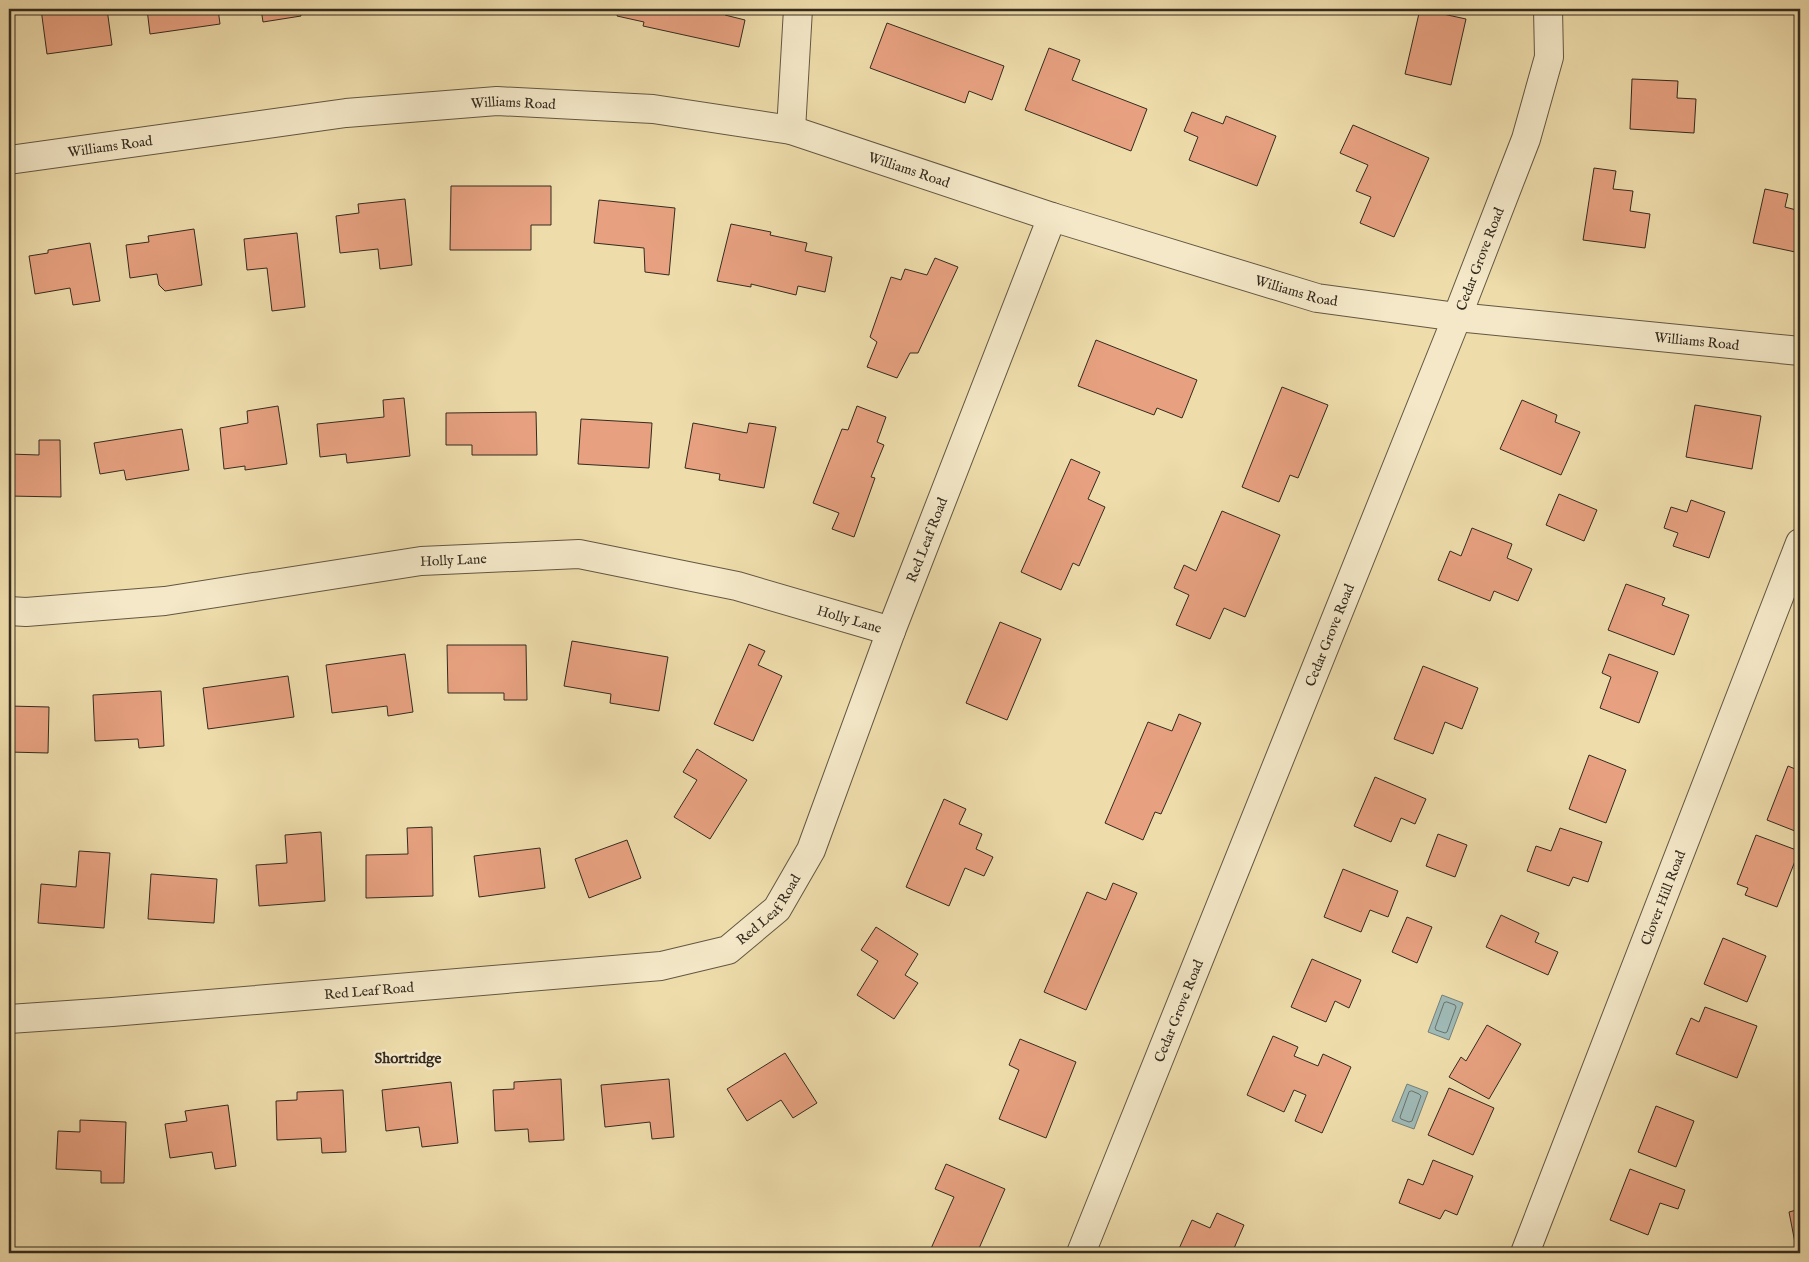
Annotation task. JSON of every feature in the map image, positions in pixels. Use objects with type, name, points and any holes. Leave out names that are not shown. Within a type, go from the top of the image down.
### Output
[{"type":"street","points":[[791,130],[798,9]]},
{"type":"street","name":"Cedar Grove Road","points":[[1081,1253],[1457,317],[1526,140],[1549,57],[1548,9]]},
{"type":"street","name":"Williams Road","points":[[9,160],[346,113],[497,101],[653,109],[791,130],[1052,217],[1317,298],[1457,317],[1800,352]]},
{"type":"street","name":"Red Leaf Road","points":[[9,1019],[661,966],[728,950],[777,909],[811,850],[891,631],[1052,217]]},
{"type":"street","name":"Clover Hill Road","points":[[1525,1253],[1800,542]]},
{"type":"street","name":"Holly Lane","points":[[9,611],[26,612],[165,601],[421,561],[579,554],[737,586],[891,631]]},
{"type":"water","points":[[1442,995],[1463,1003],[1449,1040],[1428,1032]]},
{"type":"water","points":[[1407,1084],[1428,1092],[1414,1129],[1392,1121]]},
{"type":"building","points":[[41,9],[107,9],[112,45],[47,54]]},
{"type":"building","points":[[147,9],[218,9],[220,24],[150,34]]},
{"type":"building","points":[[261,9],[300,9],[301,16],[263,22]]},
{"type":"building","points":[[619,9],[727,9],[725,15],[745,20],[739,47],[643,26],[644,22],[617,16]]},
{"type":"building","points":[[1420,9],[1466,19],[1451,85],[1405,74]]},
{"type":"building","points":[[887,23],[1004,66],[992,100],[969,91],[965,103],[870,68]]},
{"type":"building","points":[[1049,48],[1080,60],[1072,80],[1147,109],[1131,151],[1025,110]]},
{"type":"building","points":[[1632,79],[1678,81],[1677,98],[1696,99],[1694,133],[1630,129]]},
{"type":"building","points":[[1192,112],[1223,124],[1226,116],[1276,136],[1257,186],[1189,160],[1198,137],[1184,131]]},
{"type":"building","points":[[1353,125],[1429,158],[1394,237],[1360,223],[1371,197],[1356,191],[1368,165],[1340,153]]},
{"type":"building","points":[[1594,168],[1616,171],[1613,189],[1633,191],[1630,211],[1650,214],[1645,248],[1583,240]]},
{"type":"building","points":[[451,186],[551,186],[551,225],[531,225],[531,250],[450,250]]},
{"type":"building","points":[[1765,189],[1788,194],[1785,207],[1800,211],[1800,253],[1753,243]]},
{"type":"building","points":[[405,199],[412,265],[380,269],[378,249],[340,253],[336,216],[359,213],[358,204]]},
{"type":"building","points":[[599,200],[675,208],[669,275],[645,272],[644,248],[594,243]]},
{"type":"building","points":[[731,224],[771,232],[770,235],[807,243],[805,251],[832,257],[825,292],[798,286],[796,295],[751,284],[751,287],[717,281]]},
{"type":"building","points":[[194,229],[202,285],[165,291],[159,285],[157,274],[130,278],[126,245],[149,242],[148,236]]},
{"type":"building","points":[[297,233],[305,307],[272,311],[267,268],[247,270],[244,239]]},
{"type":"building","points":[[90,243],[100,301],[73,305],[70,288],[35,294],[29,256],[48,253],[48,250]]},
{"type":"building","points":[[935,258],[958,267],[918,353],[910,353],[897,378],[867,367],[877,342],[870,337],[891,277],[901,280],[905,269],[927,275]]},
{"type":"building","points":[[1096,340],[1197,380],[1182,418],[1157,408],[1154,415],[1078,386]]},
{"type":"building","points":[[1282,387],[1328,405],[1298,478],[1290,475],[1279,502],[1242,487]]},
{"type":"building","points":[[404,398],[410,456],[347,463],[346,454],[320,457],[317,424],[384,417],[383,400]]},
{"type":"building","points":[[1522,400],[1557,415],[1555,422],[1580,432],[1561,475],[1500,449]]},
{"type":"building","points":[[1695,405],[1761,416],[1752,469],[1686,457]]},
{"type":"building","points":[[278,406],[287,464],[245,470],[245,466],[224,469],[220,428],[248,423],[247,411]]},
{"type":"building","points":[[857,406],[886,417],[877,442],[884,445],[871,477],[875,478],[854,537],[832,529],[839,513],[813,503],[842,429],[848,430]]},
{"type":"building","points":[[536,412],[537,455],[472,455],[472,445],[446,445],[446,413]]},
{"type":"building","points":[[581,419],[652,423],[649,468],[578,464]]},
{"type":"building","points":[[693,423],[747,433],[749,423],[776,427],[764,488],[719,480],[720,474],[685,468]]},
{"type":"building","points":[[182,429],[189,470],[126,480],[124,470],[100,474],[94,443]]},
{"type":"building","points":[[39,440],[60,440],[61,497],[9,496],[9,454],[39,455]]},
{"type":"building","points":[[1071,459],[1100,472],[1088,499],[1105,507],[1079,566],[1073,563],[1061,590],[1021,572]]},
{"type":"building","points":[[1559,494],[1597,510],[1584,541],[1546,525]]},
{"type":"building","points":[[1691,500],[1725,512],[1709,558],[1673,546],[1678,533],[1664,528],[1671,507],[1687,512]]},
{"type":"building","points":[[1222,511],[1280,535],[1245,617],[1224,608],[1210,639],[1176,625],[1189,595],[1174,588],[1184,565],[1196,571]]},
{"type":"building","points":[[1472,528],[1512,544],[1507,558],[1532,569],[1518,601],[1494,591],[1490,601],[1438,580],[1450,551],[1461,556]]},
{"type":"building","points":[[1626,584],[1665,598],[1662,605],[1689,615],[1674,655],[1608,630]]},
{"type":"building","points":[[1000,622],[1041,639],[1007,720],[966,703]]},
{"type":"building","points":[[572,641],[668,657],[659,711],[610,703],[611,694],[564,686]]},
{"type":"building","points":[[749,644],[765,651],[758,665],[782,676],[753,741],[714,724]]},
{"type":"building","points":[[447,645],[526,645],[527,700],[504,700],[504,693],[448,693]]},
{"type":"building","points":[[405,654],[413,712],[388,716],[387,706],[332,713],[326,665]]},
{"type":"building","points":[[1609,654],[1658,672],[1639,723],[1600,708],[1611,677],[1602,673]]},
{"type":"building","points":[[1423,666],[1478,688],[1462,729],[1445,722],[1433,754],[1394,739]]},
{"type":"building","points":[[288,676],[294,717],[208,729],[203,688]]},
{"type":"building","points":[[161,691],[164,746],[139,748],[138,739],[95,741],[93,695]]},
{"type":"building","points":[[9,706],[49,707],[48,753],[9,752]]},
{"type":"building","points":[[1179,714],[1201,723],[1161,814],[1155,812],[1143,840],[1105,823],[1148,722],[1172,731]]},
{"type":"building","points":[[697,749],[747,780],[710,839],[674,817],[697,780],[683,772]]},
{"type":"building","points":[[1589,755],[1626,770],[1606,823],[1569,809]]},
{"type":"building","points":[[1788,766],[1800,771],[1800,833],[1767,820]]},
{"type":"building","points":[[1375,777],[1426,799],[1415,824],[1401,818],[1391,842],[1354,826]]},
{"type":"building","points":[[944,799],[966,809],[959,824],[982,834],[976,849],[993,857],[984,876],[965,868],[949,906],[906,887]]},
{"type":"building","points":[[432,827],[433,896],[366,898],[366,855],[408,854],[407,828]]},
{"type":"building","points":[[1560,828],[1602,842],[1588,882],[1573,877],[1569,886],[1527,871],[1536,846],[1551,851]]},
{"type":"building","points":[[321,832],[325,901],[259,906],[256,865],[287,863],[285,835]]},
{"type":"building","points":[[1438,834],[1467,845],[1455,877],[1426,866]]},
{"type":"building","points":[[1756,835],[1799,851],[1777,907],[1745,895],[1748,888],[1737,884]]},
{"type":"building","points":[[627,840],[641,878],[589,898],[575,859]]},
{"type":"building","points":[[540,848],[545,888],[479,897],[474,856]]},
{"type":"building","points":[[79,851],[110,853],[104,928],[38,923],[41,884],[76,887]]},
{"type":"building","points":[[1343,869],[1398,891],[1388,917],[1370,910],[1361,932],[1324,917]]},
{"type":"building","points":[[151,874],[217,879],[214,923],[148,919]]},
{"type":"building","points":[[1113,883],[1137,893],[1086,1010],[1044,992],[1087,892],[1106,900]]},
{"type":"building","points":[[1501,915],[1539,933],[1535,942],[1558,952],[1548,975],[1486,947]]},
{"type":"building","points":[[1407,917],[1432,927],[1417,963],[1392,952]]},
{"type":"building","points":[[876,927],[918,954],[905,975],[918,983],[894,1019],[857,995],[878,961],[861,950]]},
{"type":"building","points":[[1723,938],[1766,956],[1747,1002],[1704,984]]},
{"type":"building","points":[[1312,959],[1361,980],[1349,1008],[1335,1001],[1326,1022],[1291,1007]]},
{"type":"building","points":[[1705,1007],[1757,1026],[1737,1078],[1676,1054],[1691,1018],[1699,1022]]},
{"type":"building","points":[[1487,1025],[1521,1044],[1489,1099],[1449,1077],[1461,1057],[1466,1061]]},
{"type":"building","points":[[1273,1036],[1298,1047],[1294,1056],[1318,1066],[1323,1054],[1351,1067],[1322,1133],[1295,1121],[1306,1095],[1294,1090],[1284,1112],[1247,1095]]},
{"type":"building","points":[[1020,1039],[1076,1062],[1046,1138],[999,1119],[1019,1070],[1009,1065]]},
{"type":"building","points":[[785,1053],[817,1103],[793,1118],[781,1100],[747,1121],[727,1089]]},
{"type":"building","points":[[561,1079],[564,1140],[529,1142],[528,1129],[495,1131],[493,1090],[514,1089],[514,1082]]},
{"type":"building","points":[[669,1079],[674,1137],[652,1139],[650,1122],[605,1127],[601,1085]]},
{"type":"building","points":[[451,1082],[458,1143],[422,1147],[419,1127],[386,1131],[382,1090]]},
{"type":"building","points":[[1449,1088],[1494,1108],[1473,1155],[1428,1135]]},
{"type":"building","points":[[343,1090],[346,1152],[322,1153],[321,1138],[277,1140],[276,1101],[297,1100],[297,1092]]},
{"type":"building","points":[[228,1105],[236,1166],[215,1169],[212,1152],[170,1158],[165,1124],[187,1121],[185,1111]]},
{"type":"building","points":[[1656,1106],[1694,1121],[1676,1167],[1638,1152]]},
{"type":"building","points":[[9,1120],[13,1120],[9,1183]]},
{"type":"building","points":[[80,1120],[126,1122],[124,1183],[101,1183],[101,1171],[56,1169],[58,1131],[80,1132]]},
{"type":"building","points":[[1433,1160],[1473,1176],[1457,1215],[1445,1210],[1440,1219],[1399,1203],[1408,1179],[1423,1185]]},
{"type":"building","points":[[946,1164],[1005,1189],[977,1253],[929,1253],[954,1197],[935,1189]]},
{"type":"building","points":[[1630,1169],[1685,1190],[1678,1209],[1660,1203],[1648,1235],[1610,1220]]},
{"type":"building","points":[[1800,1209],[1800,1253],[1797,1253],[1789,1212]]},
{"type":"building","points":[[1217,1213],[1244,1225],[1232,1253],[1177,1253],[1192,1220],[1210,1228]]},
{"type":"district","name":"Shortridge","points":[[408,1058]]}]
